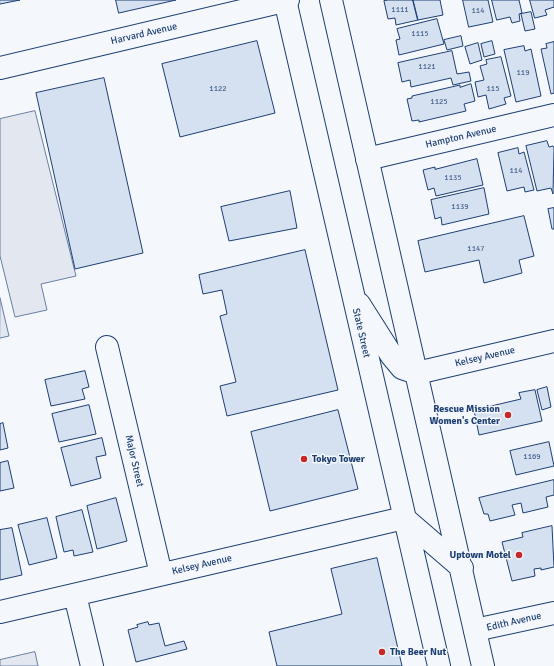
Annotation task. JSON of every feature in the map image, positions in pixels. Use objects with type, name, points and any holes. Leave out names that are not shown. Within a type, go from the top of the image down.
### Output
[{"type":"main road","name":"Harvard Avenue","points":[[0,68],[286,0]]},
{"type":"main road","name":"State Street","points":[[286,0],[352,294],[439,666]]},
{"type":"main road","points":[[330,0],[462,568],[483,666]]},
{"type":"main road","name":"Hampton Avenue","points":[[367,159],[554,116]]},
{"type":"main road","points":[[352,294],[392,356],[402,368],[417,373]]},
{"type":"main road","name":"Kelsey Avenue","points":[[417,373],[554,341]]},
{"type":"main road","name":"Major Street","points":[[107,347],[161,574]]},
{"type":"main road","points":[[404,518],[462,568]]},
{"type":"main road","name":"Kelsey Avenue","points":[[0,612],[404,518]]},
{"type":"main road","points":[[75,595],[92,666]]},
{"type":"main road","name":"Edith Avenue","points":[[475,630],[554,613]]},
{"type":"shaded area","points":[[35,111],[76,276],[41,284],[47,310],[15,317],[0,256],[0,119]]},
{"type":"shaded area","points":[[0,298],[9,336],[0,338]]},
{"type":"shaded area","points":[[35,652],[38,666],[0,666],[0,660]]},
{"type":"building","points":[[0,0],[20,0],[0,4]]},
{"type":"building","points":[[116,0],[176,0],[119,13]]},
{"type":"building","points":[[413,0],[418,20],[396,25],[395,18],[388,19],[384,1]]},
{"type":"building","points":[[413,0],[440,0],[443,15],[418,20]]},
{"type":"building","points":[[463,0],[488,0],[493,22],[469,27]]},
{"type":"building","points":[[492,0],[519,0],[522,13],[519,14],[520,21],[512,23],[510,17],[497,20]]},
{"type":"building","points":[[530,0],[554,0],[554,7],[545,10],[547,15],[535,18]]},
{"type":"building","points":[[531,12],[535,29],[525,31],[521,14]]},
{"type":"building","points":[[437,19],[444,44],[399,55],[396,40],[400,39],[397,29]]},
{"type":"building","points":[[461,36],[463,46],[447,50],[444,40]]},
{"type":"building","points":[[257,41],[275,113],[180,137],[162,64]]},
{"type":"building","points":[[492,41],[495,54],[484,57],[481,44]]},
{"type":"building","points":[[554,42],[554,93],[551,94],[541,49],[547,48],[546,44]]},
{"type":"building","points":[[478,43],[482,60],[470,64],[465,47]]},
{"type":"building","points":[[524,46],[525,51],[531,49],[541,96],[516,102],[504,50]]},
{"type":"building","points":[[452,51],[457,74],[469,72],[471,81],[453,85],[451,78],[411,87],[410,80],[402,82],[398,63]]},
{"type":"building","points":[[501,57],[511,96],[504,98],[506,104],[489,109],[486,95],[478,97],[475,82],[484,80],[480,66],[487,64],[486,60]]},
{"type":"building","points":[[104,78],[143,253],[75,269],[36,93]]},
{"type":"building","points":[[471,84],[475,101],[464,104],[466,111],[419,122],[419,120],[412,121],[407,99],[412,98],[412,96],[460,85],[460,87]]},
{"type":"building","points":[[547,141],[549,147],[553,146],[554,148],[553,194],[551,188],[537,191],[526,146]]},
{"type":"building","points":[[518,148],[519,154],[524,152],[534,190],[525,192],[524,187],[507,191],[498,153]]},
{"type":"building","points":[[477,159],[483,185],[436,196],[434,188],[428,190],[423,170],[435,167],[435,169]]},
{"type":"building","points":[[484,188],[489,214],[442,225],[441,217],[435,219],[431,200]]},
{"type":"building","points":[[290,191],[297,228],[229,241],[221,207]]},
{"type":"building","points":[[554,208],[554,229],[552,229],[548,209]]},
{"type":"building","points":[[524,216],[534,256],[519,260],[522,273],[484,283],[479,260],[425,272],[418,241]]},
{"type":"building","points":[[305,250],[338,390],[227,416],[220,386],[236,382],[220,316],[227,314],[222,290],[203,294],[199,275]]},
{"type":"building","points":[[85,371],[89,387],[82,389],[85,399],[51,406],[45,380]]},
{"type":"building","points":[[547,387],[551,407],[542,410],[537,390]]},
{"type":"building","name":"Rescue Mission Women's Center","points":[[535,390],[542,421],[479,435],[474,410],[521,399],[519,393]]},
{"type":"building","points":[[89,405],[96,434],[59,442],[52,414]]},
{"type":"building","points":[[338,410],[358,489],[270,511],[251,432]]},
{"type":"building","points":[[3,423],[8,448],[0,450],[0,424]]},
{"type":"building","points":[[102,438],[106,455],[96,457],[101,478],[71,486],[61,448]]},
{"type":"building","points":[[549,442],[554,466],[516,475],[510,451]]},
{"type":"building","points":[[8,461],[14,488],[0,491],[0,463]]},
{"type":"building","points":[[554,480],[554,495],[546,497],[548,507],[523,513],[521,503],[512,505],[515,515],[490,521],[488,514],[484,514],[479,498]]},
{"type":"building","points":[[116,498],[127,541],[97,549],[87,506]]},
{"type":"building","points":[[82,510],[93,552],[74,556],[73,550],[64,552],[56,517]]},
{"type":"building","points":[[47,518],[57,558],[29,565],[18,525]]},
{"type":"building","points":[[552,526],[554,567],[541,570],[541,568],[534,569],[535,576],[512,581],[502,542],[523,537],[522,533]]},
{"type":"building","points":[[12,528],[22,575],[0,580],[0,530]]},
{"type":"building","points":[[377,558],[402,666],[277,666],[269,632],[342,614],[331,569]]},
{"type":"building","points":[[148,622],[149,625],[159,623],[165,646],[184,641],[187,649],[136,662],[128,630],[138,627],[137,625]]},
{"type":"place","name":"Rescue Mission Women's Center","points":[[508,415]]},
{"type":"place","name":"Tokyo Tower","points":[[304,459]]},
{"type":"place","name":"Uptown Motel","points":[[519,555]]},
{"type":"place","name":"The Beer Nut","points":[[382,652]]}]
